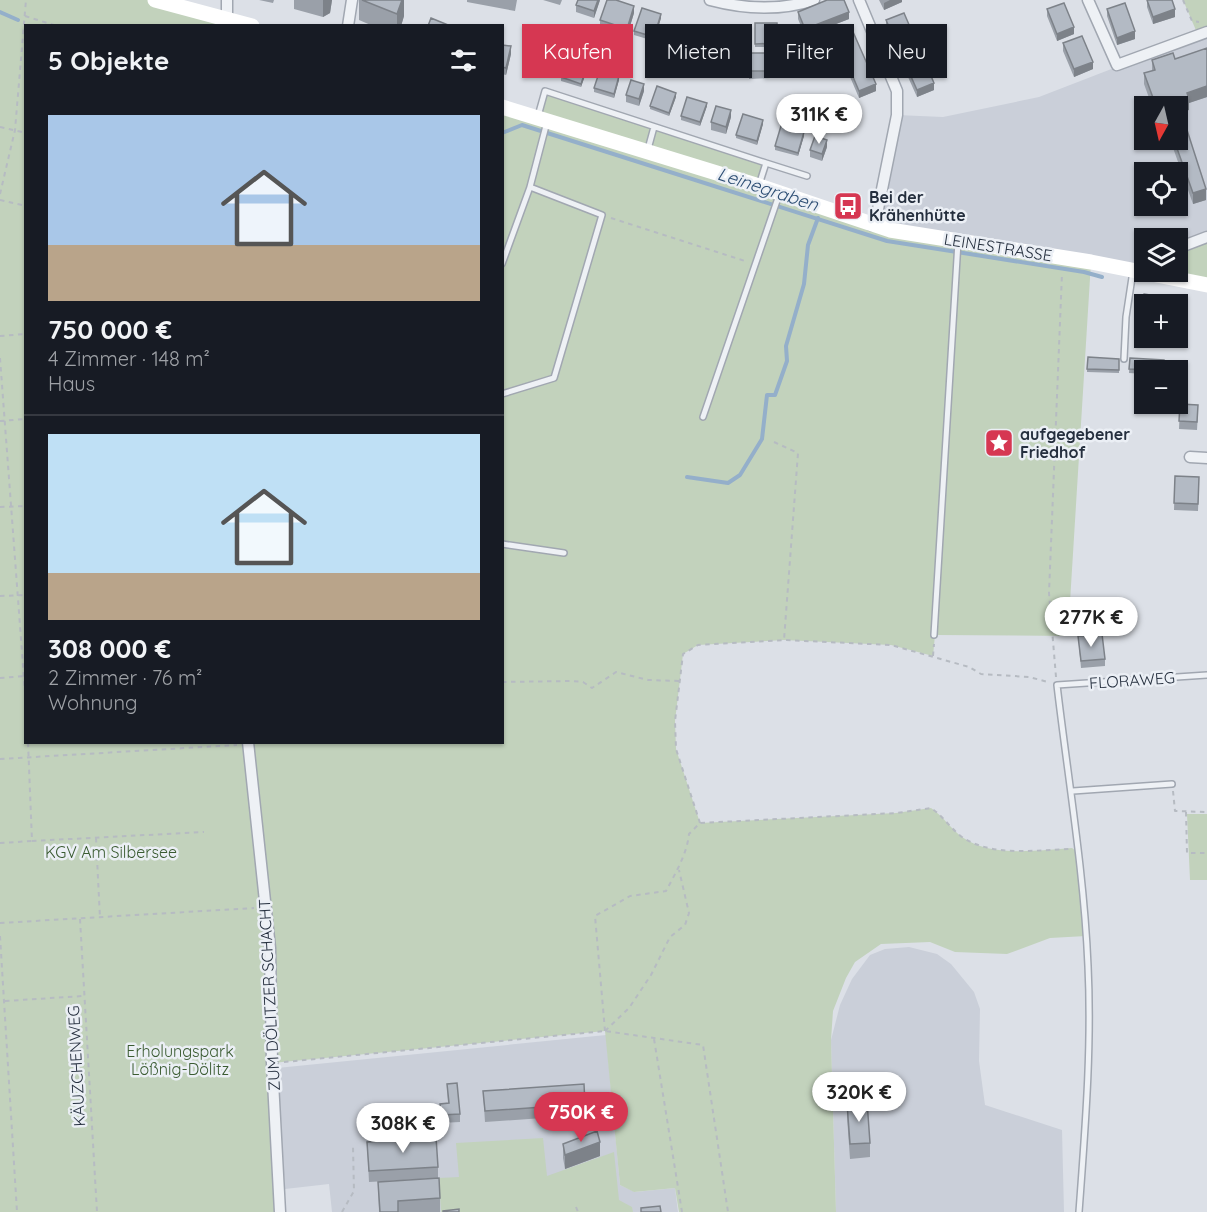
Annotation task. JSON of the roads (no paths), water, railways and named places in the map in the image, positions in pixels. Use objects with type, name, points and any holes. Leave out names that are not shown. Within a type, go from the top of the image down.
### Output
[{"type":"main road","points":[[155,0],[245,24]]},
{"type":"main road","name":"LEINESTRASSE","points":[[504,107],[543,125],[647,151],[759,186],[777,200],[871,225],[958,244],[1133,270]]},
{"type":"main road","name":"LEINESTRASSE","points":[[1188,280],[1207,285]]},
{"type":"street","points":[[227,0],[227,19]]},
{"type":"street","points":[[348,24],[352,0]]},
{"type":"street","points":[[710,0],[780,7],[814,0]]},
{"type":"street","points":[[859,0],[893,78],[898,104],[877,214],[871,225]]},
{"type":"street","points":[[1088,0],[1117,65],[1207,32]]},
{"type":"street","points":[[1188,244],[1207,237]]},
{"type":"street","points":[[1190,457],[1207,458]]},
{"type":"street","name":"ZUM DÖLITZER SCHACHT","points":[[248,744],[270,948],[272,1063],[280,1212]]},
{"type":"lane","points":[[504,258],[530,187],[543,125],[545,91],[807,176]]},
{"type":"lane","points":[[647,151],[654,127]]},
{"type":"lane","points":[[759,186],[766,164]]},
{"type":"lane","points":[[504,393],[554,378],[602,215],[530,187]]},
{"type":"lane","points":[[703,417],[777,200]]},
{"type":"lane","points":[[934,634],[958,244]]},
{"type":"lane","points":[[1124,359],[1126,317],[1133,270]]},
{"type":"lane","points":[[504,544],[564,553]]},
{"type":"lane","name":"FLORAWEG","points":[[1073,791],[1057,685],[1207,675]]},
{"type":"lane","points":[[1079,1212],[1090,1013],[1080,854],[1073,791],[1172,784]]},
{"type":"waterway","name":"Leinegraben","points":[[0,12],[18,20]]},
{"type":"waterway","name":"Leinegraben","points":[[504,132],[522,125],[887,241],[1084,272],[1102,277]]},
{"type":"waterway","points":[[687,477],[728,483],[740,475],[762,439],[767,395],[775,395],[787,361],[786,346],[804,284],[808,245],[818,218]]},
{"type":"place","name":"Bei der Krähenhütte","points":[[848,206]]},
{"type":"place","name":"aufgegebener Friedhof","points":[[999,443]]},
{"type":"park label","name":"KGV Am Silbersee","points":[[111,852]]},
{"type":"park label","name":"Erholungspark Lößnig-Dölitz","points":[[180,1060]]}]
